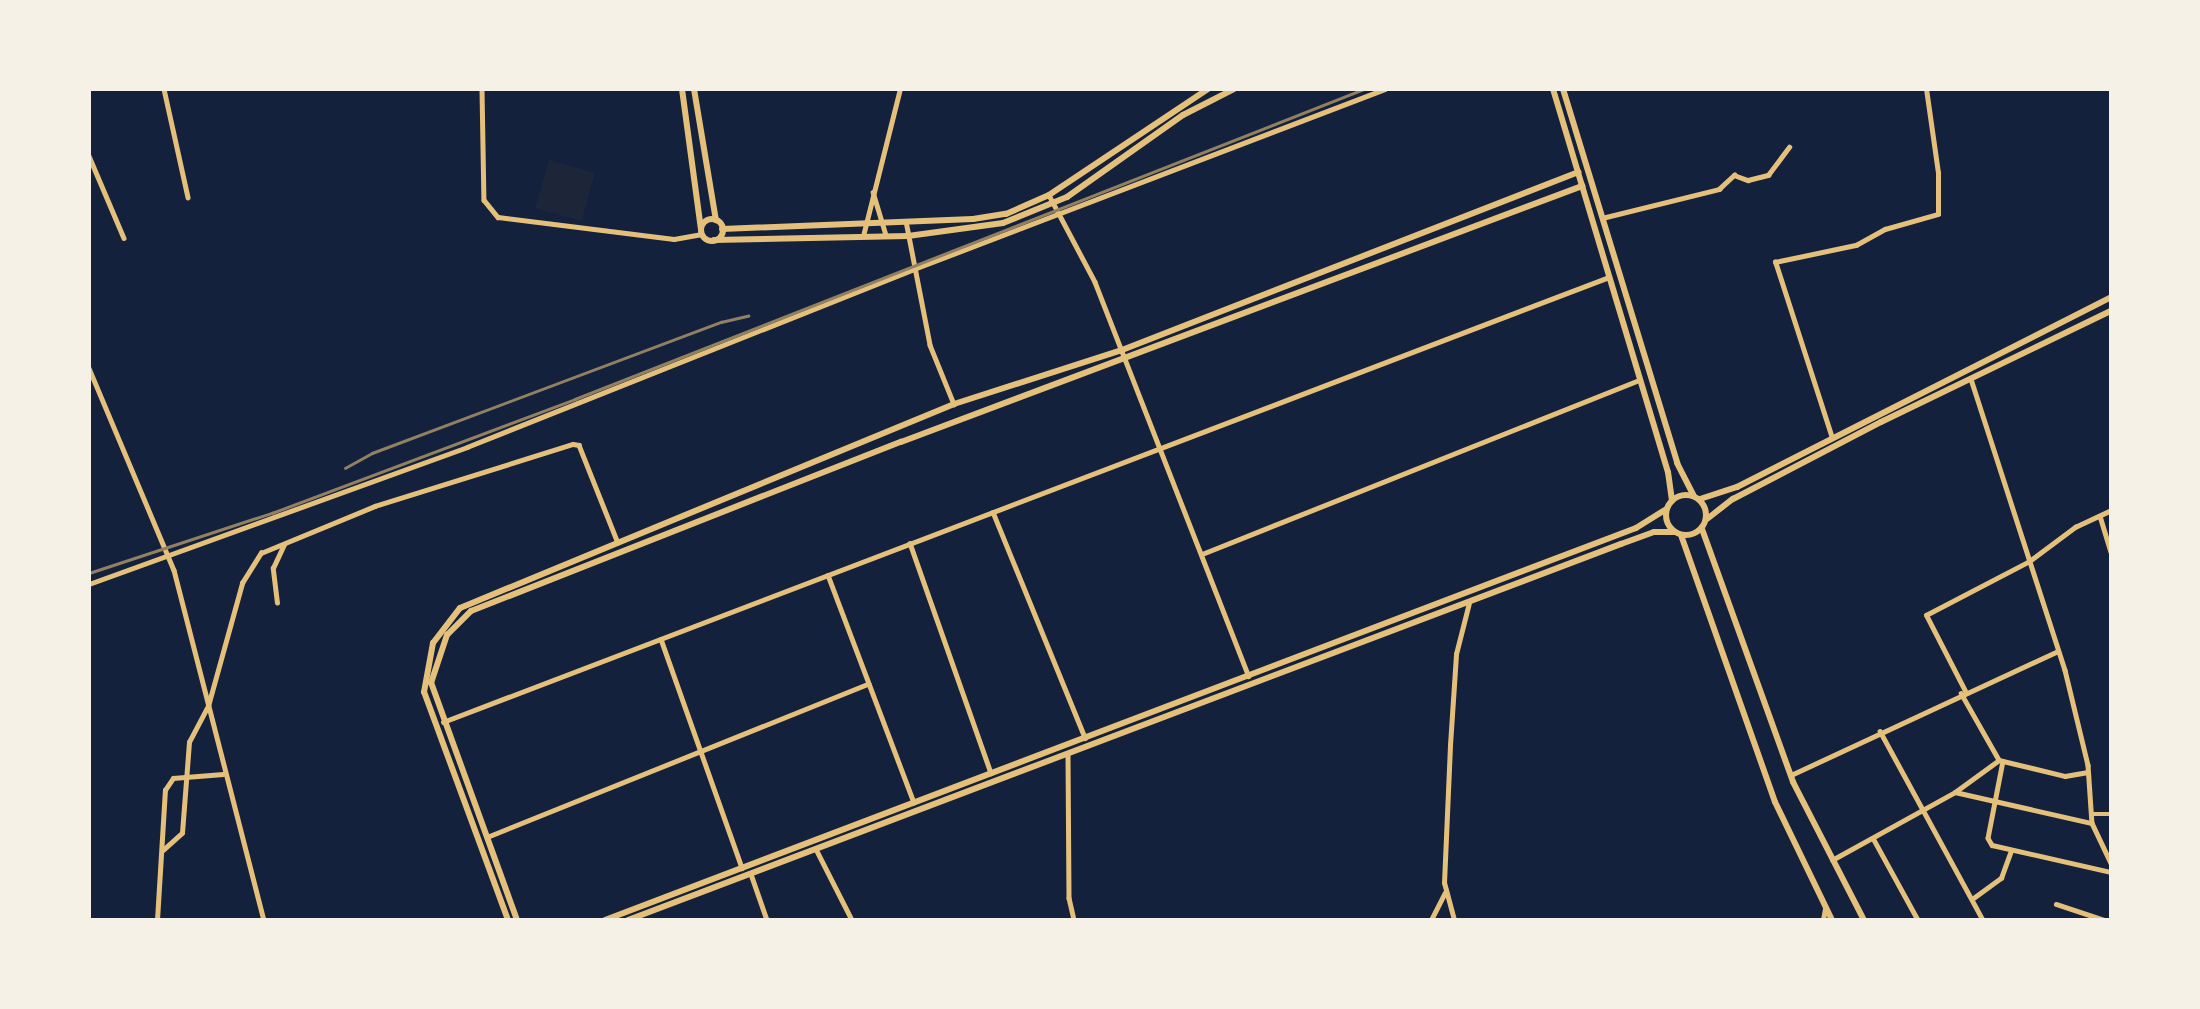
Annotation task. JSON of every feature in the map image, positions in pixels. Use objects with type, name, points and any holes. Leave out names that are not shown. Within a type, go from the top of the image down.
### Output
[{"type":"street","points":[[164,89],[188,197]]},
{"type":"street","points":[[482,89],[484,200],[498,217],[674,239],[701,232],[714,240],[908,236],[980,229],[1053,204],[1183,115],[1234,89]]},
{"type":"street","points":[[682,89],[701,232]]},
{"type":"street","points":[[694,89],[716,220],[722,229]]},
{"type":"street","points":[[722,229],[993,217],[1049,195],[1196,93],[1208,89]]},
{"type":"street","points":[[89,583],[467,447],[914,269],[1385,89]]},
{"type":"street","points":[[605,920],[1636,528],[1667,509],[1672,501],[1668,472],[1553,89]]},
{"type":"street","points":[[1563,89],[1676,463],[1707,519]]},
{"type":"street","points":[[1832,438],[1775,262],[1856,244],[1885,229],[1938,214],[1938,173],[1926,89]]},
{"type":"street","points":[[863,236],[864,222],[899,90]]},
{"type":"street","points":[[1602,218],[1719,189],[1734,175],[1757,179],[1779,166],[1789,147]]},
{"type":"street","points":[[89,156],[124,238]]},
{"type":"street","points":[[508,920],[424,692],[426,659],[440,628],[460,608],[499,589],[618,543],[954,404],[1122,350],[1578,172]]},
{"type":"street","points":[[517,920],[431,683],[438,652],[459,621],[501,597],[1582,186]]},
{"type":"street","points":[[872,191],[885,220],[886,235]]},
{"type":"street","points":[[1049,195],[1095,282],[1250,676]]},
{"type":"street","points":[[701,232],[705,221],[716,220]]},
{"type":"street","points":[[906,221],[930,345],[954,404]]},
{"type":"street","points":[[714,240],[722,229]]},
{"type":"street","points":[[443,722],[1609,276]]},
{"type":"street","points":[[1672,501],[1737,488],[2111,297]]},
{"type":"street","points":[[1871,920],[1863,918],[1791,775],[1702,529],[1707,519],[1733,499],[2111,311]]},
{"type":"street","points":[[89,368],[168,556],[223,774],[264,920]]},
{"type":"street","points":[[1971,379],[1995,445],[2028,562],[2058,651],[2088,772],[2092,822],[2111,863]]},
{"type":"street","points":[[1202,554],[1639,380]]},
{"type":"street","points":[[163,850],[182,833],[189,742],[208,706],[242,583],[257,557],[375,506],[576,444],[618,543]]},
{"type":"street","points":[[1667,509],[1667,522],[1677,534],[1775,802],[1832,920]]},
{"type":"street","points":[[2111,510],[2075,527],[2028,562],[1926,615],[1963,692],[2001,761],[1988,838],[1992,845],[2111,872]]},
{"type":"street","points":[[993,512],[1085,738]]},
{"type":"street","points":[[2100,516],[2111,551]]},
{"type":"street","points":[[628,920],[1620,544],[1654,533],[1677,534],[1702,529]]},
{"type":"street","points":[[276,603],[273,568],[285,543]]},
{"type":"street","points":[[910,543],[991,773]]},
{"type":"street","points":[[828,575],[914,802]]},
{"type":"street","points":[[499,589],[501,597]]},
{"type":"street","points":[[1454,920],[1446,892],[1456,654],[1469,603]]},
{"type":"street","points":[[661,639],[742,868]]},
{"type":"street","points":[[1791,775],[1880,730],[2058,651]]},
{"type":"street","points":[[486,837],[868,684]]},
{"type":"street","points":[[1880,730],[1983,920]]},
{"type":"street","points":[[1068,754],[1069,898],[1074,920]]},
{"type":"street","points":[[1832,860],[1955,792],[2001,761],[2065,776],[2088,772]]},
{"type":"street","points":[[157,920],[163,850],[164,790],[173,778],[223,774]]},
{"type":"street","points":[[1955,792],[2092,822]]},
{"type":"street","points":[[2092,814],[2111,814]]},
{"type":"street","points":[[1873,838],[1919,920]]},
{"type":"street","points":[[816,849],[852,920]]},
{"type":"street","points":[[1972,899],[2001,878],[2011,851]]},
{"type":"street","points":[[750,873],[767,920]]},
{"type":"street","points":[[1431,920],[1446,892]]},
{"type":"street","points":[[2056,904],[2104,920]]},
{"type":"street","points":[[1823,920],[1826,908]]},
{"type":"shaded area","points":[[549,160],[595,173],[581,221],[535,208]]},
{"type":"railway","points":[[89,573],[272,513],[575,399],[1364,89]]},
{"type":"railway","points":[[345,468],[372,453],[721,322],[748,316]]}]
